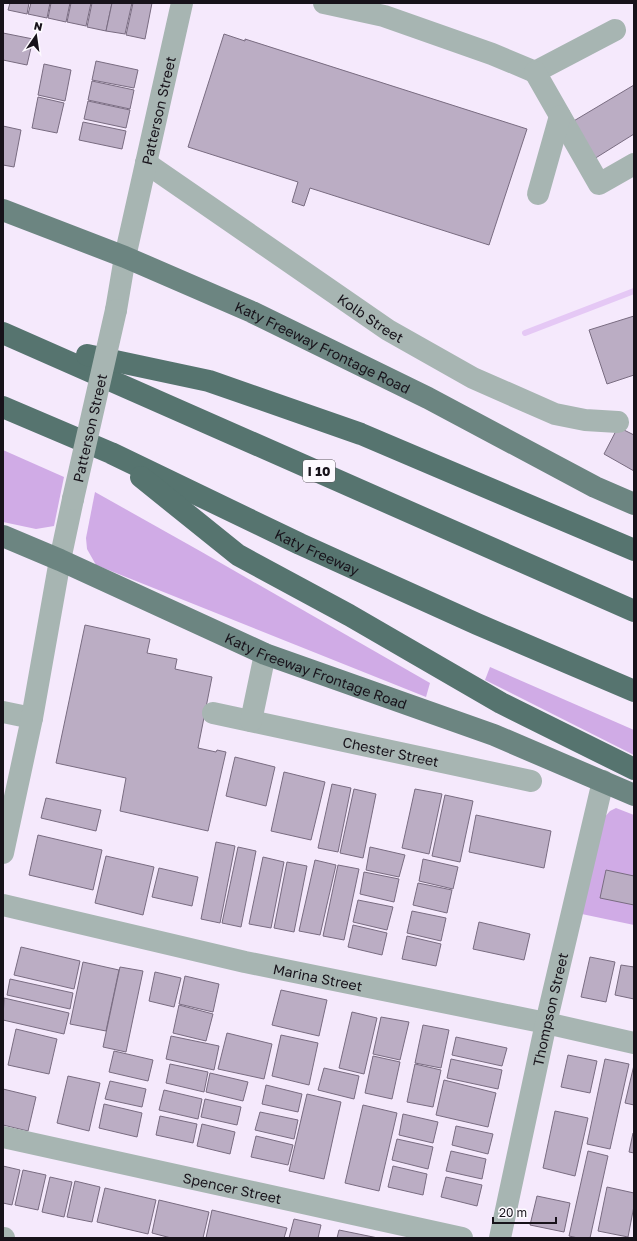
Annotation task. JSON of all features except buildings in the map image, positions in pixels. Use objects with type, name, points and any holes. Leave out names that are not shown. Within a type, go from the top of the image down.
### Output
[{"type":"highway","name":"I 10","points":[[3,333],[25,341],[634,611]]},
{"type":"highway","points":[[25,341],[209,381],[361,434],[634,550]]},
{"type":"highway","name":"Katy Freeway","points":[[3,407],[111,453],[300,544],[477,624],[634,691]]},
{"type":"highway","points":[[111,453],[238,555],[350,615],[502,703],[634,769]]},
{"type":"main road","name":"Katy Freeway Frontage Road","points":[[3,210],[125,257],[252,312],[428,398],[595,487],[634,504]]},
{"type":"main road","name":"Katy Freeway Frontage Road","points":[[3,536],[60,560],[265,654],[494,735],[634,794]]},
{"type":"street","name":"Patterson Street","points":[[3,853],[32,718],[60,560],[116,310],[125,257],[182,3]]},
{"type":"street","points":[[324,3],[384,16],[492,54],[535,72],[599,184],[634,164]]},
{"type":"street","points":[[535,72],[615,30]]},
{"type":"street","points":[[538,194],[560,116]]},
{"type":"street","name":"Kolb Street","points":[[146,163],[388,330],[473,378],[555,414],[585,420],[618,422]]},
{"type":"street","points":[[251,721],[265,654]]},
{"type":"street","points":[[3,712],[32,718]]},
{"type":"street","name":"Chester Street","points":[[213,713],[531,780]]},
{"type":"street","name":"Thompson Street","points":[[500,1238],[546,1023],[603,781]]},
{"type":"street","name":"Marina Street","points":[[3,905],[245,962],[546,1023],[634,1043]]},
{"type":"street","name":"Spencer Street","points":[[3,1137],[462,1238]]},
{"type":"shaded area","points":[[3,450],[64,477],[54,526],[36,529],[3,522]]},
{"type":"shaded area","points":[[95,492],[430,683],[426,697],[96,565],[87,549],[86,538]]},
{"type":"shaded area","points":[[490,667],[634,730],[634,755],[485,680]]},
{"type":"shaded area","points":[[616,808],[634,815],[634,925],[577,913],[603,819],[610,811]]},
{"type":"waterway","points":[[525,333],[634,291]]}]
